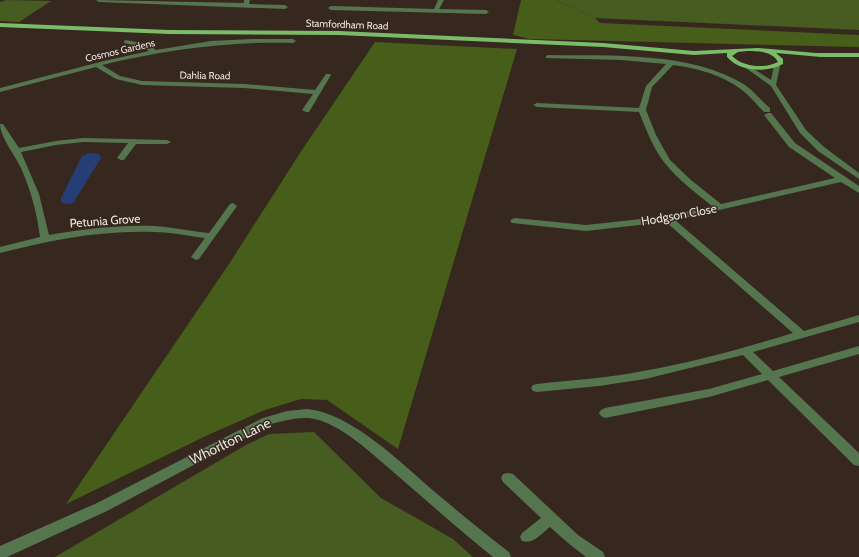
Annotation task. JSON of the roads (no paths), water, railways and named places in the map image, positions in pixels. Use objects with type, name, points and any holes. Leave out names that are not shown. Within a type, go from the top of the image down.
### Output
[{"type":"main road","name":"Stamfordham Road","points":[[0,25],[169,32],[332,33],[603,45],[694,52],[733,51],[747,49],[816,55],[859,55]]},
{"type":"main road","points":[[733,51],[730,53],[730,58],[739,63]]},
{"type":"main road","name":"Stamfordham Road","points":[[764,51],[777,56],[784,62]]},
{"type":"main road","name":"Stamfordham Road","points":[[694,52],[746,66],[764,68],[816,55]]},
{"type":"street","points":[[99,0],[246,2],[285,7]]},
{"type":"street","points":[[436,11],[441,0]]},
{"type":"street","points":[[331,8],[486,12]]},
{"type":"street","points":[[246,41],[246,49]]},
{"type":"street","name":"Cosmos Gardens","points":[[0,90],[98,65],[155,52],[200,44],[246,41],[292,41]]},
{"type":"street","points":[[126,42],[144,45],[155,52]]},
{"type":"street","points":[[548,57],[636,59],[672,63],[722,76],[743,87],[768,113],[792,145],[859,190]]},
{"type":"street","points":[[773,84],[784,62]]},
{"type":"street","points":[[672,63],[650,86],[642,110],[652,135],[667,161],[688,182],[719,208]]},
{"type":"street","name":"Dahlia Road","points":[[98,65],[113,76],[142,83],[226,85],[318,92]]},
{"type":"street","points":[[746,66],[773,84],[807,135],[830,157],[859,177]]},
{"type":"street","points":[[306,110],[328,75]]},
{"type":"street","points":[[537,105],[642,110]]},
{"type":"street","points":[[0,126],[17,151],[34,189],[45,239]]},
{"type":"street","points":[[17,151],[56,143],[83,140],[167,142]]},
{"type":"street","points":[[121,158],[134,141]]},
{"type":"street","name":"Hodgson Close","points":[[515,221],[586,228],[668,219],[841,179]]},
{"type":"street","points":[[196,257],[233,206]]},
{"type":"street","points":[[668,219],[802,335]]},
{"type":"street","name":"Petunia Grove","points":[[0,250],[45,239],[81,233],[132,229],[175,231],[212,236]]},
{"type":"street","points":[[537,388],[611,380],[660,372],[745,351],[859,318]]},
{"type":"street","points":[[605,413],[709,393],[859,350]]},
{"type":"street","points":[[745,351],[859,461]]},
{"type":"street","name":"Whorlton Lane","points":[[0,553],[38,537],[267,421],[283,416],[298,414],[320,416],[344,427],[385,457],[504,557]]},
{"type":"street","points":[[508,478],[573,539],[598,557]]},
{"type":"street","points":[[527,537],[551,518]]},
{"type":"water","points":[[89,153],[99,154],[101,158],[73,203],[61,203],[61,198],[82,156]]}]
